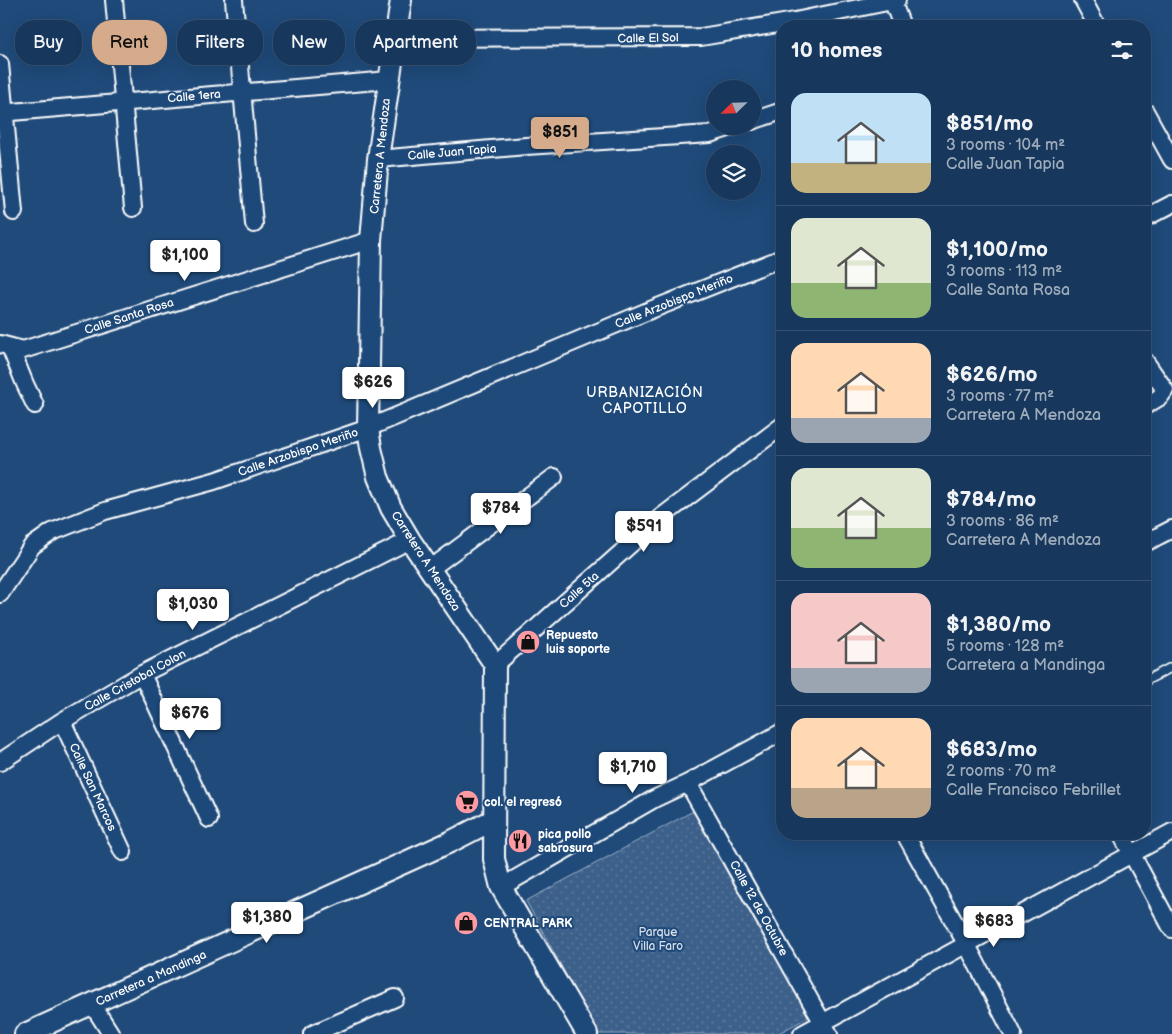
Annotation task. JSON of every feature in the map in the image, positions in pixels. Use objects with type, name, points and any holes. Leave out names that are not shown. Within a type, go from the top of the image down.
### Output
[{"type":"street","points":[[114,0],[133,208]]},
{"type":"street","points":[[234,0],[254,224]]},
{"type":"street","name":"Carretera A Mendoza","points":[[398,20],[401,0]]},
{"type":"street","points":[[892,0],[900,20]]},
{"type":"street","name":"Calle El Sol","points":[[800,20],[897,0]]},
{"type":"street","points":[[1083,0],[1095,20]]},
{"type":"street","name":"Calle El Sol","points":[[476,38],[701,37],[776,24]]},
{"type":"street","points":[[0,64],[2,113],[14,212]]},
{"type":"street","name":"Carretera A Mendoza","points":[[392,65],[378,159],[371,240],[368,428],[371,448],[378,477],[391,508],[410,540],[495,665]]},
{"type":"street","name":"Calle 1era","points":[[2,113],[242,91],[389,80]]},
{"type":"street","points":[[761,118],[776,113]]},
{"type":"street","points":[[1151,122],[1172,160]]},
{"type":"street","name":"Calle Juan Tapia","points":[[378,159],[526,146],[706,134]]},
{"type":"street","points":[[1151,215],[1172,204]]},
{"type":"street","name":"Calle Santa Rosa","points":[[5,346],[23,350],[371,240]]},
{"type":"street","name":"Calle Arzobispo Meriño","points":[[0,594],[5,574],[32,546],[52,532],[105,511],[214,481],[368,428],[648,311],[776,260]]},
{"type":"street","points":[[5,346],[36,405]]},
{"type":"street","points":[[1151,370],[1164,390],[1160,397],[1151,402]]},
{"type":"street","name":"Calle 5ta","points":[[495,665],[660,518],[776,431]]},
{"type":"street","points":[[430,569],[554,477]]},
{"type":"street","points":[[1151,540],[1172,530]]},
{"type":"street","name":"Calle Cristobal Colon","points":[[0,762],[62,721],[142,674],[410,540]]},
{"type":"street","points":[[495,665],[493,820],[494,860],[500,887],[587,1034]]},
{"type":"street","points":[[142,674],[209,819]]},
{"type":"street","name":"Calle San Marcos","points":[[62,721],[124,852]]},
{"type":"street","points":[[500,887],[654,800],[776,735]]},
{"type":"street","name":"Calle 12 de Octubre","points":[[688,783],[826,1028]]},
{"type":"street","name":"Carretera a Mandinga","points":[[25,1034],[441,846],[493,820]]},
{"type":"street","points":[[802,1034],[826,1028],[967,945],[1172,832]]},
{"type":"street","points":[[908,840],[967,945],[1013,1034]]},
{"type":"street","points":[[1124,840],[1172,929]]},
{"type":"street","points":[[312,1034],[395,998]]},
{"type":"street","points":[[92,1004],[111,1034]]},
{"type":"lane","points":[[1151,678],[1172,667]]},
{"type":"green space","name":"Parque Villa Faro","points":[[697,809],[809,1017],[777,1034],[598,1034],[526,901]]},
{"type":"place","name":"Repuesto luis soporte","points":[[528,642]]},
{"type":"place","name":"col. el regresó","points":[[467,802]]},
{"type":"place","name":"pica pollo sabrosura","points":[[520,841]]},
{"type":"place","name":"CENTRAL PARK","points":[[466,923]]},
{"type":"district","name":"URBANIZACIÓN CAPOTILLO","points":[[645,400]]}]
